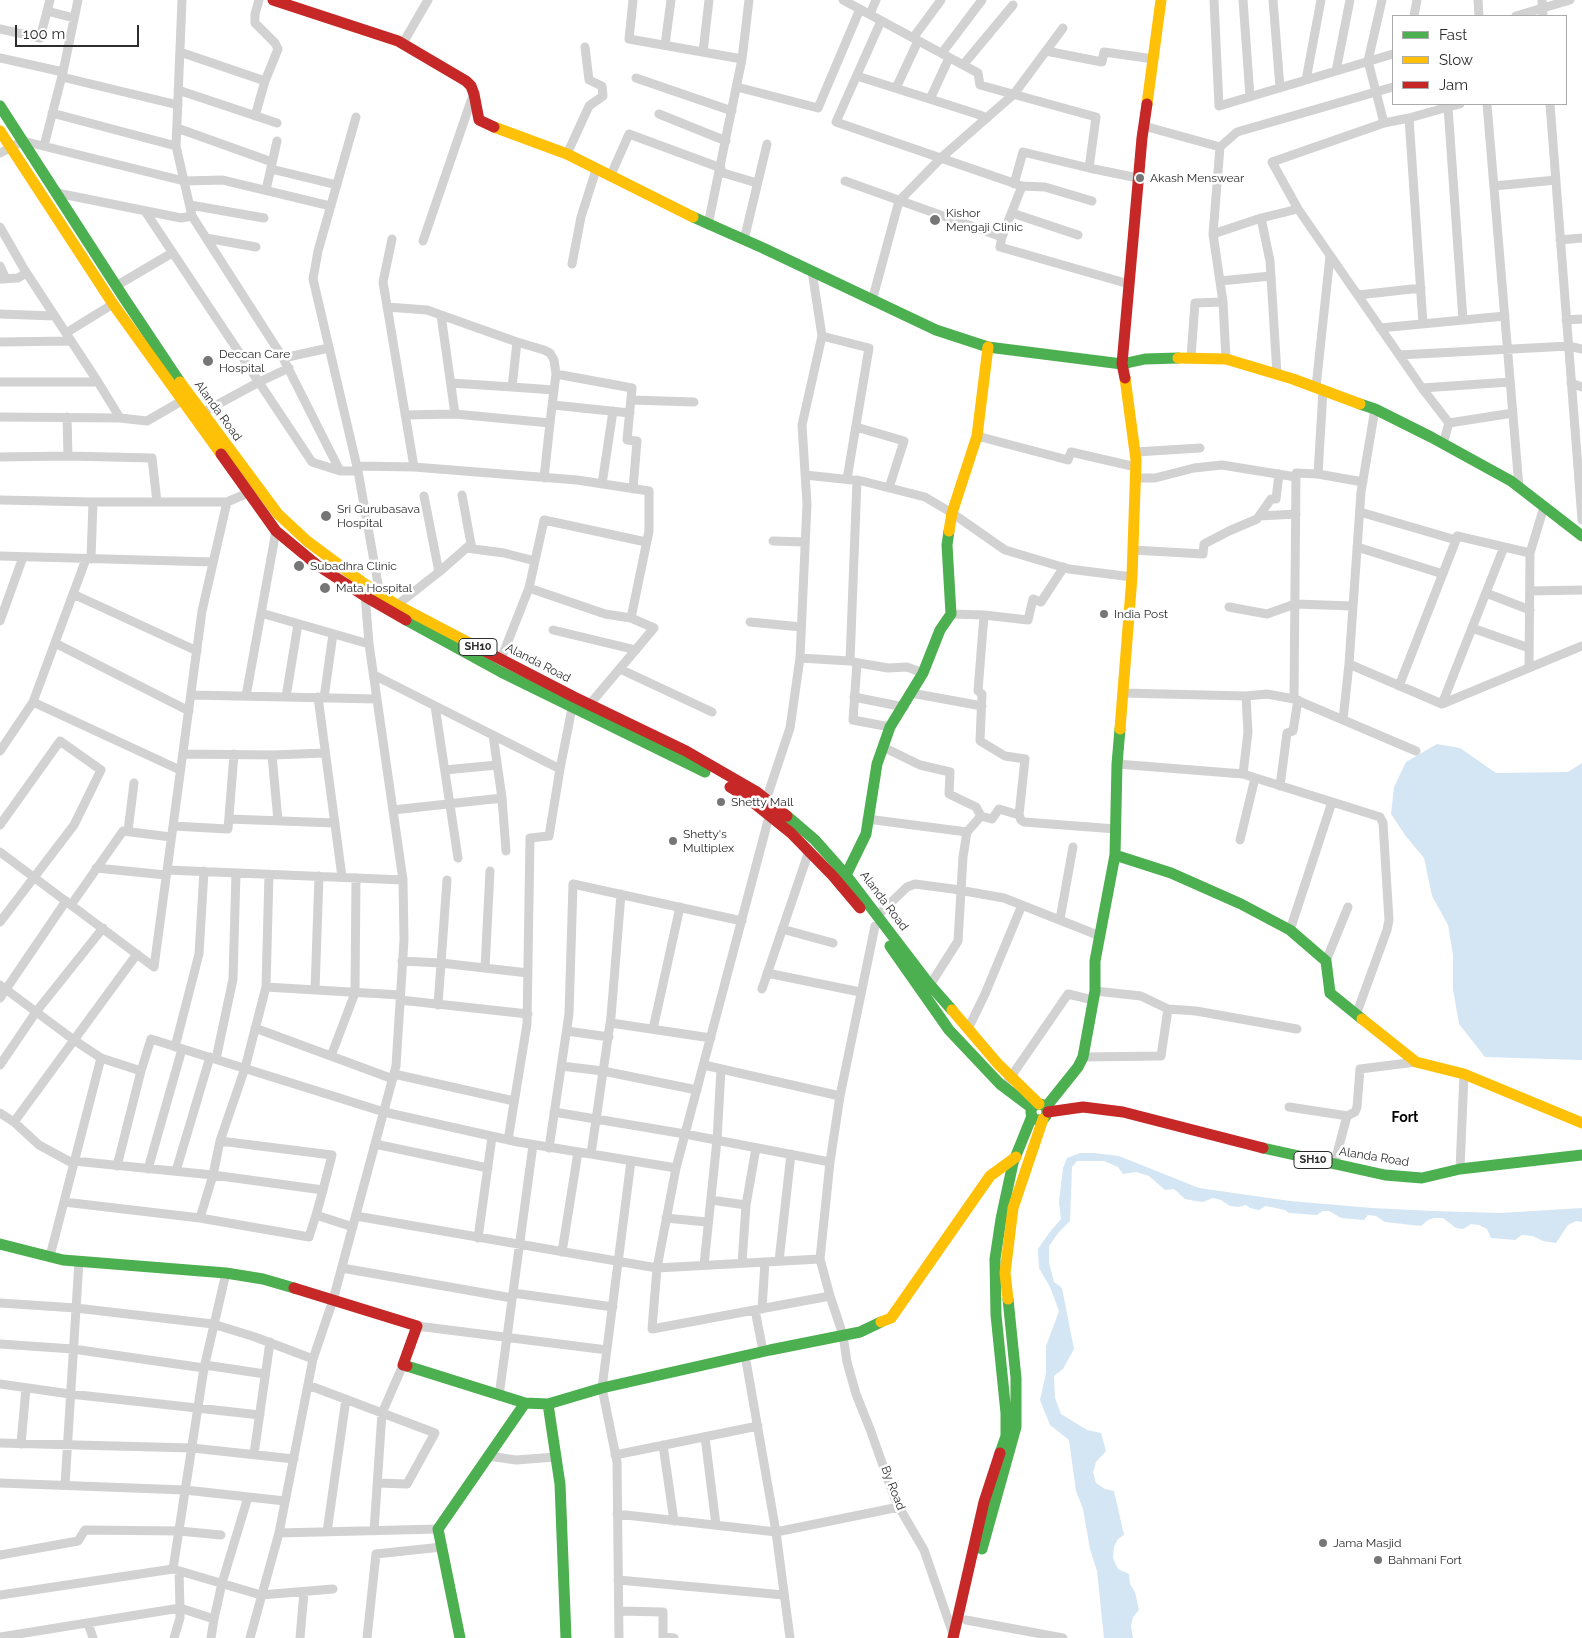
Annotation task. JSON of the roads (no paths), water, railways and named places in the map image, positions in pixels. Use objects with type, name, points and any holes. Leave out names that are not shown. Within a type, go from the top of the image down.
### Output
[{"type":"street","points":[[0,29],[40,38],[50,0]]},
{"type":"street","points":[[44,146],[78,0]]},
{"type":"street","points":[[182,0],[176,146],[192,216],[289,368],[340,472]]},
{"type":"street","points":[[255,116],[265,81],[278,49],[275,43],[255,23],[255,14],[259,0]]},
{"type":"street","points":[[273,0],[298,4],[403,43],[466,81],[471,86],[474,94],[476,115],[479,120],[567,154],[708,225],[812,271],[936,330],[988,347],[1122,364],[1145,359],[1191,357],[1226,359],[1277,374],[1374,409],[1443,444],[1511,481],[1582,536]]},
{"type":"street","points":[[403,43],[428,0]]},
{"type":"street","points":[[633,0],[629,38],[742,59]]},
{"type":"street","points":[[665,45],[671,0]]},
{"type":"street","points":[[703,52],[709,0]]},
{"type":"street","points":[[708,225],[737,87],[749,0]]},
{"type":"street","points":[[844,0],[978,73],[980,85],[1096,117],[1089,168]]},
{"type":"street","points":[[870,14],[876,0]]},
{"type":"street","points":[[896,88],[916,39],[941,0]]},
{"type":"street","points":[[930,99],[946,56],[982,0]]},
{"type":"street","points":[[956,1638],[986,1496],[1006,1436],[1006,1412],[996,1315],[994,1272],[1001,1219],[1016,1157],[1040,1111],[1078,1067],[1083,1057],[1094,995],[1096,960],[1115,855],[1117,764],[1132,577],[1136,473],[1136,452],[1127,384],[1122,364],[1138,178],[1161,0]]},
{"type":"street","points":[[1214,0],[1219,106],[1392,54]]},
{"type":"street","points":[[1243,0],[1250,97]]},
{"type":"street","points":[[1273,0],[1280,88]]},
{"type":"street","points":[[1306,80],[1321,0]]},
{"type":"street","points":[[1336,71],[1350,0]]},
{"type":"street","points":[[1382,0],[1368,61],[1384,123]]},
{"type":"street","points":[[1414,15],[1417,0]]},
{"type":"street","points":[[1478,0],[1479,15]]},
{"type":"street","points":[[1519,15],[1570,0]]},
{"type":"street","points":[[964,65],[1013,5]]},
{"type":"street","points":[[737,87],[818,108],[860,9]]},
{"type":"street","points":[[47,12],[74,18]]},
{"type":"street","points":[[881,21],[836,122],[942,157],[1018,185],[1045,187],[1092,201]]},
{"type":"street","points":[[872,301],[900,201],[942,157],[1014,94],[1063,28]]},
{"type":"street","points":[[567,154],[588,106],[603,96],[602,86],[589,80],[585,47]]},
{"type":"street","points":[[1046,51],[1102,62],[1104,52],[1154,59]]},
{"type":"street","points":[[180,52],[265,81]]},
{"type":"street","points":[[0,58],[178,105]]},
{"type":"street","points":[[857,76],[987,118]]},
{"type":"street","points":[[636,78],[732,111]]},
{"type":"street","points":[[1226,359],[1223,302],[1213,234],[1220,147],[1237,132],[1392,87]]},
{"type":"street","points":[[178,90],[277,123]]},
{"type":"street","points":[[424,241],[474,94]]},
{"type":"street","points":[[1443,444],[1448,423],[1298,209],[1272,162],[1384,123],[1456,105]]},
{"type":"street","points":[[1487,105],[1519,487]]},
{"type":"street","points":[[1550,105],[1568,346],[1578,427],[1582,520]]},
{"type":"street","name":"Alanda Road","points":[[0,106],[186,399],[248,493],[276,531],[317,565],[366,597],[500,672],[695,767],[757,792],[768,807],[809,851],[839,872]]},
{"type":"street","points":[[1448,107],[1463,320]]},
{"type":"street","points":[[52,113],[176,146]]},
{"type":"street","points":[[659,114],[726,141]]},
{"type":"street","points":[[356,117],[318,251],[313,279],[357,468],[382,606]]},
{"type":"street","points":[[1409,118],[1423,324]]},
{"type":"street","points":[[1144,126],[1220,147]]},
{"type":"street","points":[[177,128],[272,166],[337,185]]},
{"type":"street","name":"Alanda Road","points":[[0,131],[113,304],[186,399],[202,414],[261,494],[278,514],[307,541],[397,605],[500,659],[686,751],[718,775]]},
{"type":"street","points":[[610,177],[629,134],[758,183]]},
{"type":"street","points":[[0,154],[23,141],[184,181],[223,180],[331,206]]},
{"type":"street","points":[[266,190],[277,141]]},
{"type":"street","points":[[744,240],[767,144]]},
{"type":"street","points":[[1129,284],[1000,247],[1002,236],[1012,212],[1023,152],[1138,178]]},
{"type":"street","points":[[572,264],[581,218],[596,170]]},
{"type":"street","points":[[1494,186],[1556,180]]},
{"type":"street","points":[[846,181],[1002,236]]},
{"type":"street","points":[[57,193],[181,218],[192,216]]},
{"type":"street","points":[[190,205],[264,218]]},
{"type":"street","points":[[1213,234],[1261,218],[1298,209]]},
{"type":"street","points":[[145,211],[312,462],[340,472],[357,468],[414,467],[544,478],[649,491],[649,531],[631,618]]},
{"type":"street","points":[[1012,212],[1078,235]]},
{"type":"street","points":[[1261,218],[1270,261],[1277,374]]},
{"type":"street","points":[[0,227],[26,273],[120,418]]},
{"type":"street","points":[[206,238],[256,247]]},
{"type":"street","points":[[1560,240],[1582,238]]},
{"type":"street","points":[[392,239],[383,282],[414,467]]},
{"type":"street","points":[[116,286],[172,253]]},
{"type":"street","points":[[1318,474],[1319,388],[1330,256]]},
{"type":"street","points":[[0,266],[3,278],[18,278],[26,273]]},
{"type":"street","points":[[812,271],[822,336],[802,425],[807,504],[800,658],[790,728],[768,807],[742,921],[676,1168],[657,1268],[652,1329],[830,1296]]},
{"type":"street","points":[[1220,281],[1271,276]]},
{"type":"street","points":[[1358,295],[1421,288]]},
{"type":"street","points":[[1191,357],[1195,303],[1223,302]]},
{"type":"street","points":[[66,333],[113,304]]},
{"type":"street","points":[[387,307],[427,310],[550,353],[554,360],[556,374],[544,478]]},
{"type":"street","points":[[0,314],[55,316]]},
{"type":"street","points":[[441,315],[455,414]]},
{"type":"street","points":[[1380,328],[1505,316]]},
{"type":"street","points":[[1566,320],[1582,319]]},
{"type":"street","points":[[822,336],[870,348],[847,479]]},
{"type":"street","points":[[0,342],[71,341]]},
{"type":"street","points":[[512,387],[517,342]]},
{"type":"street","points":[[1399,355],[1507,348],[1568,346],[1582,349]]},
{"type":"street","points":[[839,872],[866,834],[867,819],[878,764],[890,727],[904,707],[923,673],[940,630],[951,614],[947,545],[952,513],[977,436],[988,347]]},
{"type":"street","points":[[283,358],[329,348]]},
{"type":"street","points":[[202,414],[259,382],[289,368]]},
{"type":"street","points":[[556,374],[632,388],[627,440],[637,441],[633,489]]},
{"type":"street","points":[[0,382],[98,382]]},
{"type":"street","points":[[1422,388],[1510,382]]},
{"type":"street","points":[[451,383],[554,390]]},
{"type":"street","points":[[1572,383],[1582,387]]},
{"type":"street","points":[[0,417],[120,418],[147,421],[186,399]]},
{"type":"street","points":[[631,400],[694,402]]},
{"type":"street","points":[[553,405],[630,413]]},
{"type":"street","points":[[1343,720],[1360,512],[1374,409]]},
{"type":"street","points":[[602,484],[613,411]]},
{"type":"street","points":[[1448,423],[1513,413]]},
{"type":"street","points":[[405,415],[455,414],[550,423]]},
{"type":"street","points":[[67,417],[68,456]]},
{"type":"street","points":[[856,427],[904,441],[889,488]]},
{"type":"street","points":[[977,436],[1068,460],[1071,452],[1155,478],[1194,468],[1222,465],[1296,477]]},
{"type":"street","points":[[1136,452],[1200,448]]},
{"type":"street","points":[[0,458],[68,456],[152,458],[157,502]]},
{"type":"street","points":[[1280,786],[1286,733],[1293,731],[1296,700],[1296,473],[1318,474],[1363,482]]},
{"type":"street","points":[[1133,550],[1203,554],[1204,544],[1229,531],[1257,520],[1271,499],[1276,499],[1279,474]]},
{"type":"street","points":[[805,475],[857,480],[925,497],[952,513],[1005,550],[1064,568],[1132,577]]},
{"type":"street","points":[[857,480],[853,720],[890,727]]},
{"type":"street","points":[[0,500],[227,502],[248,493],[261,494]]},
{"type":"street","points":[[397,605],[471,544],[462,494]]},
{"type":"street","points":[[424,496],[439,572]]},
{"type":"street","points":[[0,751],[33,702],[73,594],[89,559],[92,502]]},
{"type":"street","points":[[0,852],[154,966],[202,611],[227,502]]},
{"type":"street","points":[[1529,668],[1530,553],[1544,507]]},
{"type":"street","points":[[1360,512],[1456,540]]},
{"type":"street","points":[[1259,516],[1296,514]]},
{"type":"street","points":[[500,659],[529,588],[544,520],[646,542]]},
{"type":"street","points":[[246,696],[276,531]]},
{"type":"street","points":[[1399,686],[1457,536],[1530,553]]},
{"type":"street","points":[[772,541],[805,542]]},
{"type":"street","points":[[1357,547],[1442,574]]},
{"type":"street","points":[[1442,704],[1504,547]]},
{"type":"street","points":[[466,548],[504,553],[535,561]]},
{"type":"street","points":[[0,556],[213,562]]},
{"type":"street","points":[[0,621],[23,557]]},
{"type":"street","points":[[951,614],[1028,620],[1033,599],[1041,602],[1064,568]]},
{"type":"street","points":[[250,1638],[279,1533],[313,1359],[333,1300],[396,1066],[402,961],[403,880],[369,644],[365,584]]},
{"type":"street","points":[[529,588],[605,614],[631,618],[654,628],[590,704]]},
{"type":"street","points":[[1530,591],[1582,590]]},
{"type":"street","points":[[1486,592],[1530,610]]},
{"type":"street","points":[[73,594],[197,651]]},
{"type":"street","points":[[1229,607],[1267,614],[1295,604],[1353,606]]},
{"type":"street","points":[[261,613],[369,644]]},
{"type":"street","points":[[984,616],[978,691],[982,694],[980,741],[1005,756],[1025,759],[1019,815],[1021,820],[1024,822],[1116,829]]},
{"type":"street","points":[[750,622],[802,627]]},
{"type":"street","points":[[286,697],[298,624]]},
{"type":"street","points":[[1472,628],[1529,648]]},
{"type":"street","points":[[553,630],[636,650]]},
{"type":"street","points":[[333,634],[321,698],[342,877]]},
{"type":"street","points":[[55,643],[189,711]]},
{"type":"street","points":[[1349,664],[1442,704],[1582,646]]},
{"type":"street","points":[[800,658],[853,662],[888,668],[907,668],[923,673]]},
{"type":"street","points":[[620,669],[712,712]]},
{"type":"street","points":[[374,675],[560,769]]},
{"type":"street","points":[[911,693],[982,706]]},
{"type":"street","points":[[1123,694],[1246,696],[1267,694],[1296,700],[1416,751]]},
{"type":"street","points":[[191,695],[377,699]]},
{"type":"street","points":[[1243,774],[1248,732],[1246,696]]},
{"type":"street","points":[[854,697],[904,707]]},
{"type":"street","points":[[33,702],[180,770]]},
{"type":"street","points":[[436,706],[458,858]]},
{"type":"street","points":[[508,1140],[528,1014],[530,838],[549,836],[572,708]]},
{"type":"street","points":[[493,735],[502,798],[506,851]]},
{"type":"street","points":[[0,825],[60,741],[101,770],[74,825],[0,922]]},
{"type":"street","points":[[883,747],[920,765],[950,772],[949,794],[976,807],[981,816],[992,819],[998,809],[1019,815]]},
{"type":"street","points":[[183,754],[272,755],[326,753]]},
{"type":"street","points":[[173,826],[228,829],[234,754]]},
{"type":"street","points":[[272,755],[278,821]]},
{"type":"street","points":[[1117,764],[1243,774],[1380,817],[1383,823],[1388,925],[1356,1014]]},
{"type":"street","points":[[445,770],[497,765]]},
{"type":"street","points":[[1240,840],[1255,778]]},
{"type":"street","points":[[128,831],[134,783]]},
{"type":"street","points":[[393,810],[502,798]]},
{"type":"street","points":[[1290,930],[1332,802]]},
{"type":"street","name":"Alanda Road","points":[[768,807],[815,840],[876,921],[1040,1111]]},
{"type":"street","points":[[930,985],[958,941],[967,832],[981,816]]},
{"type":"street","points":[[229,819],[335,823]]},
{"type":"street","points":[[867,819],[967,832]]},
{"type":"street","points":[[0,998],[3,987],[123,831],[171,837]]},
{"type":"street","points":[[1060,919],[1072,847]]},
{"type":"street","points":[[762,989],[809,851]]},
{"type":"street","points":[[1115,855],[1170,873],[1241,904],[1290,930],[1326,961]]},
{"type":"street","points":[[96,868],[403,880]]},
{"type":"street","points":[[485,968],[490,870]]},
{"type":"street","points":[[148,1168],[199,954],[204,871]]},
{"type":"street","points":[[176,1171],[213,1058],[233,979],[236,873]]},
{"type":"street","points":[[200,1218],[213,1175],[220,1141],[245,1068],[266,987],[269,874]]},
{"type":"street","points":[[315,990],[318,876]]},
{"type":"street","points":[[331,1056],[355,993],[356,878]]},
{"type":"street","points":[[438,1004],[447,880]]},
{"type":"street","points":[[549,1148],[569,1014],[573,884],[742,921]]},
{"type":"street","points":[[356,1216],[657,1268],[820,1258],[830,1162],[840,1096],[876,921],[910,885],[961,890],[1004,898],[1100,936]]},
{"type":"street","points":[[591,1154],[611,1023],[621,894]]},
{"type":"street","points":[[968,1028],[985,994],[1022,904]]},
{"type":"street","points":[[653,1029],[680,907]]},
{"type":"street","points":[[1348,907],[1326,961],[1330,993],[1416,1062]]},
{"type":"street","name":"Alanda Road","points":[[876,921],[949,1030],[986,1071],[1004,1087],[1040,1111],[1083,1107],[1123,1112],[1334,1165],[1386,1175],[1422,1178],[1460,1169],[1582,1155]]},
{"type":"street","points":[[0,1065],[36,1012],[103,928]]},
{"type":"street","points":[[782,929],[833,943]]},
{"type":"street","points":[[14,1122],[137,954]]},
{"type":"street","points":[[402,961],[441,963],[528,973]]},
{"type":"street","points":[[767,973],[860,992]]},
{"type":"street","points":[[3,987],[101,1058],[141,1071]]},
{"type":"street","points":[[266,987],[355,993],[528,1014]]},
{"type":"street","points":[[1004,1087],[1068,994],[1141,996],[1168,1009],[1196,1011],[1297,1029]]},
{"type":"street","points":[[1083,1057],[1162,1056],[1168,1009]]},
{"type":"street","points":[[611,1023],[711,1038]]},
{"type":"street","points":[[255,1028],[331,1056],[394,1076],[514,1101]]},
{"type":"street","points":[[566,1031],[608,1037]]},
{"type":"street","points":[[117,1166],[151,1039],[384,1112],[533,1145],[676,1168]]},
{"type":"street","points":[[50,1256],[101,1058]]},
{"type":"street","points":[[1288,1107],[1348,1116],[1355,1112],[1357,1107],[1360,1069],[1416,1062],[1464,1074],[1582,1123]]},
{"type":"street","points":[[704,1065],[840,1096]]},
{"type":"street","points":[[561,1066],[603,1071],[697,1090]]},
{"type":"street","points":[[704,1265],[717,1140],[721,1069]]},
{"type":"street","points":[[1460,1169],[1464,1074]]},
{"type":"street","points":[[956,1638],[966,1620],[980,1557],[1016,1427],[1016,1378],[1005,1272],[1013,1208],[1040,1111]]},
{"type":"street","points":[[554,1112],[685,1134],[830,1162]]},
{"type":"street","points":[[0,1113],[14,1122],[39,1145],[74,1163],[213,1175],[323,1190]]},
{"type":"street","points":[[1334,1165],[1348,1116]]},
{"type":"street","points":[[478,1238],[492,1137]]},
{"type":"street","points":[[64,1202],[200,1218],[309,1237],[332,1155],[220,1141]]},
{"type":"street","points":[[375,1144],[488,1168]]},
{"type":"street","points":[[499,1396],[533,1145]]},
{"type":"street","points":[[742,1263],[746,1206],[756,1148]]},
{"type":"street","points":[[562,1252],[578,1152]]},
{"type":"street","points":[[779,1261],[791,1154]]},
{"type":"street","points":[[403,1364],[499,1396],[525,1403],[548,1404],[602,1388],[745,1355],[860,1332],[891,1318],[990,1176],[1016,1157]]},
{"type":"street","points":[[619,1638],[615,1455],[602,1388],[631,1161]]},
{"type":"street","points":[[711,1200],[746,1206]]},
{"type":"street","points":[[316,1216],[353,1227]]},
{"type":"street","points":[[666,1218],[708,1222]]},
{"type":"street","points":[[0,1244],[80,1261],[226,1273],[263,1279],[417,1326],[607,1350]]},
{"type":"street","name":"By Road","points":[[820,1258],[843,1335],[856,1394],[898,1507],[924,1550],[956,1638]]},
{"type":"street","points":[[65,1485],[66,1445],[80,1261]]},
{"type":"street","points":[[763,1351],[759,1310],[765,1262]]},
{"type":"street","points":[[342,1268],[513,1295],[613,1307]]},
{"type":"street","points":[[174,1638],[180,1618],[176,1570],[179,1531],[205,1366],[226,1273]]},
{"type":"street","points":[[0,1303],[76,1308],[213,1324],[270,1342],[313,1359]]},
{"type":"street","points":[[374,1531],[382,1413],[417,1326]]},
{"type":"street","points":[[254,1454],[270,1342]]},
{"type":"street","points":[[0,1344],[73,1349],[265,1374]]},
{"type":"street","points":[[745,1355],[776,1532],[790,1638]]},
{"type":"street","points":[[0,1384],[70,1394],[260,1415]]},
{"type":"street","points":[[308,1384],[435,1433],[407,1484],[378,1483]]},
{"type":"street","points":[[21,1444],[26,1388]]},
{"type":"street","points":[[327,1532],[346,1399]]},
{"type":"street","points":[[460,1638],[438,1529],[525,1403]]},
{"type":"street","points":[[548,1404],[560,1484],[566,1638]]},
{"type":"street","points":[[615,1455],[758,1426]]},
{"type":"street","points":[[704,1437],[716,1525]]},
{"type":"street","points":[[0,1443],[192,1448],[294,1459]]},
{"type":"street","points":[[663,1445],[674,1521]]},
{"type":"street","points":[[488,1456],[516,1460],[556,1457]]},
{"type":"street","points":[[0,1483],[185,1490],[286,1501]]},
{"type":"street","points":[[211,1638],[222,1583],[248,1497]]},
{"type":"street","points":[[617,1514],[776,1532],[898,1507]]},
{"type":"street","points":[[279,1533],[438,1529]]},
{"type":"street","points":[[0,1555],[78,1541],[85,1530],[179,1531],[221,1535]]},
{"type":"street","points":[[367,1638],[376,1554],[442,1547]]},
{"type":"street","points":[[0,1595],[176,1570],[261,1595],[333,1589]]},
{"type":"street","points":[[618,1580],[784,1595]]},
{"type":"street","points":[[300,1638],[304,1592]]},
{"type":"street","points":[[0,1637],[37,1635],[88,1623],[180,1608],[214,1619]]},
{"type":"street","points":[[618,1611],[663,1612],[663,1637],[674,1638]]},
{"type":"street","points":[[966,1620],[1063,1638]]},
{"type":"street","points":[[88,1623],[94,1638]]},
{"type":"water","points":[[1437,744],[1460,748],[1496,773],[1568,772],[1582,763],[1582,1060],[1485,1057],[1459,1024],[1453,989],[1453,955],[1448,925],[1432,896],[1424,858],[1391,814],[1394,787],[1406,762]]},
{"type":"water","points":[[1080,1153],[1119,1156],[1199,1188],[1290,1201],[1372,1208],[1501,1213],[1582,1208],[1582,1222],[1576,1221],[1568,1225],[1556,1243],[1543,1241],[1533,1236],[1522,1235],[1515,1240],[1491,1238],[1487,1229],[1479,1225],[1471,1224],[1463,1229],[1456,1228],[1443,1218],[1428,1220],[1421,1226],[1385,1222],[1376,1216],[1368,1215],[1364,1220],[1341,1218],[1329,1211],[1323,1211],[1317,1215],[1289,1213],[1285,1210],[1266,1206],[1259,1210],[1246,1205],[1230,1206],[1221,1200],[1213,1198],[1203,1202],[1185,1199],[1174,1189],[1165,1190],[1149,1176],[1136,1172],[1123,1174],[1118,1167],[1104,1161],[1077,1161],[1072,1167],[1070,1221],[1049,1246],[1049,1263],[1054,1282],[1062,1288],[1074,1349],[1063,1369],[1054,1376],[1055,1398],[1061,1414],[1087,1430],[1101,1433],[1106,1451],[1096,1462],[1093,1472],[1096,1483],[1105,1489],[1114,1491],[1124,1535],[1118,1539],[1114,1547],[1113,1558],[1118,1569],[1129,1574],[1130,1584],[1135,1592],[1139,1610],[1133,1617],[1131,1626],[1133,1638],[1104,1638],[1097,1571],[1090,1549],[1083,1509],[1076,1491],[1069,1440],[1050,1425],[1040,1400],[1046,1373],[1046,1346],[1059,1311],[1050,1287],[1039,1268],[1038,1249],[1061,1219],[1059,1202],[1063,1168],[1067,1158]]},
{"type":"place","name":"Akash Menswear","points":[[1140,178]]},
{"type":"place","name":"Kishor Mengaji Clinic","points":[[935,220]]},
{"type":"place","name":"Deccan Care Hospital","points":[[208,361]]},
{"type":"place","name":"Sri Gurubasava Hospital","points":[[326,516]]},
{"type":"place","name":"Subadhra Clinic","points":[[299,566]]},
{"type":"place","name":"Mata Hospital","points":[[325,588]]},
{"type":"place","name":"India Post","points":[[1104,614]]},
{"type":"place","name":"Shetty Mall","points":[[721,802]]},
{"type":"place","name":"Shetty's Multiplex","points":[[673,841]]},
{"type":"place","name":"Jama Masjid","points":[[1323,1543]]},
{"type":"place","name":"Bahmani Fort","points":[[1378,1560]]},
{"type":"district","name":"Fort","points":[[1405,1118]]}]
